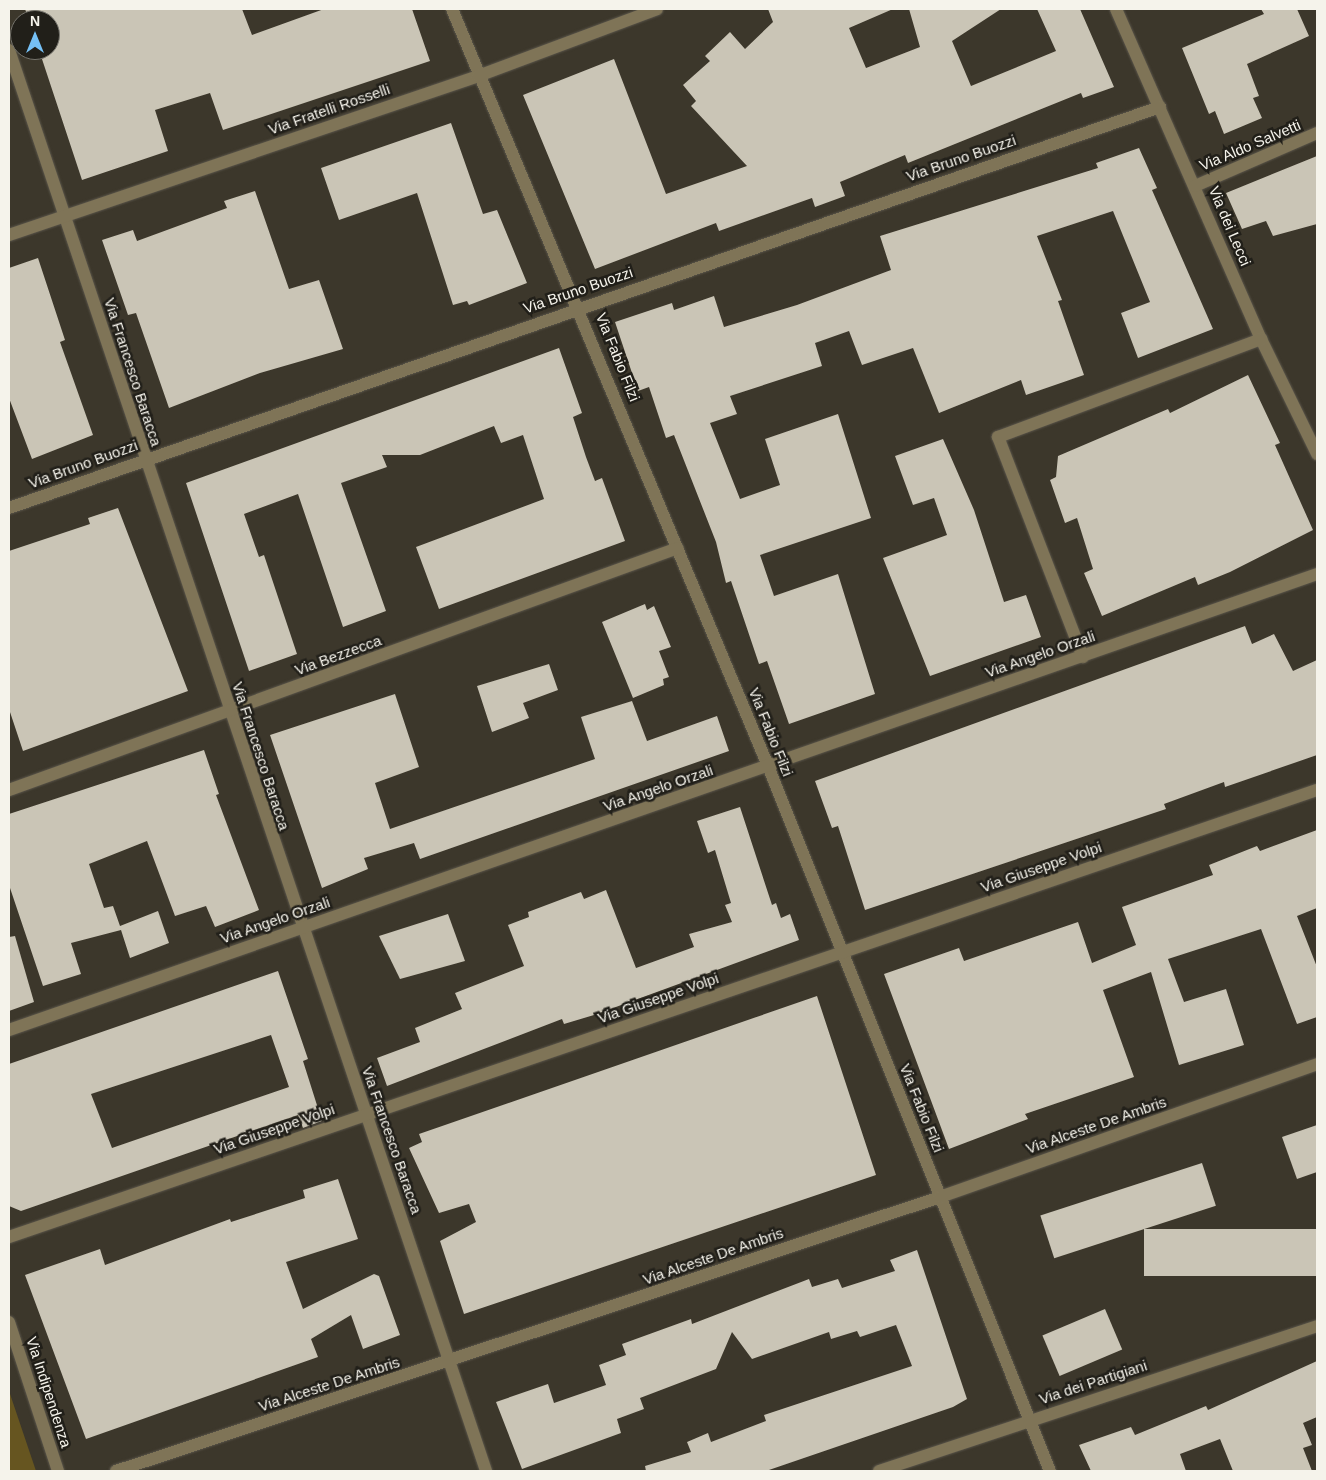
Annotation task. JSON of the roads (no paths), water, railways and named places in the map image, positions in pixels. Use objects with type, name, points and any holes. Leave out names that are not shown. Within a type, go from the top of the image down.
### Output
[{"type":"street","name":"Via Fabio Filzi","points":[[452,9],[478,76],[579,307],[768,766],[1050,1471]]},
{"type":"street","name":"Via Fratelli Rosselli","points":[[9,235],[478,76],[656,9]]},
{"type":"street","name":"Via dei Lecci","points":[[1116,9],[1195,186],[1260,339],[1317,454]]},
{"type":"street","name":"Via Francesco Baracca","points":[[9,50],[301,928],[367,1114],[486,1471]]},
{"type":"street","name":"Via Bruno Buozzi","points":[[9,508],[579,307],[1160,107]]},
{"type":"street","name":"Via Aldo Salvetti","points":[[1195,186],[1317,133]]},
{"type":"street","points":[[1083,657],[998,437],[1260,339]]},
{"type":"street","name":"Via Bezzecca","points":[[9,790],[230,712],[678,548]]},
{"type":"street","name":"Via Angelo Orzali","points":[[9,1030],[1317,574]]},
{"type":"street","name":"Via Giuseppe Volpi","points":[[9,1237],[1317,790]]},
{"type":"street","name":"Via Alceste De Ambris","points":[[116,1471],[449,1362],[940,1197],[1317,1064]]},
{"type":"street","name":"Via Indipendenza","points":[[9,1322],[58,1471]]},
{"type":"street","name":"Via dei Partigiani","points":[[879,1471],[1317,1326]]}]
